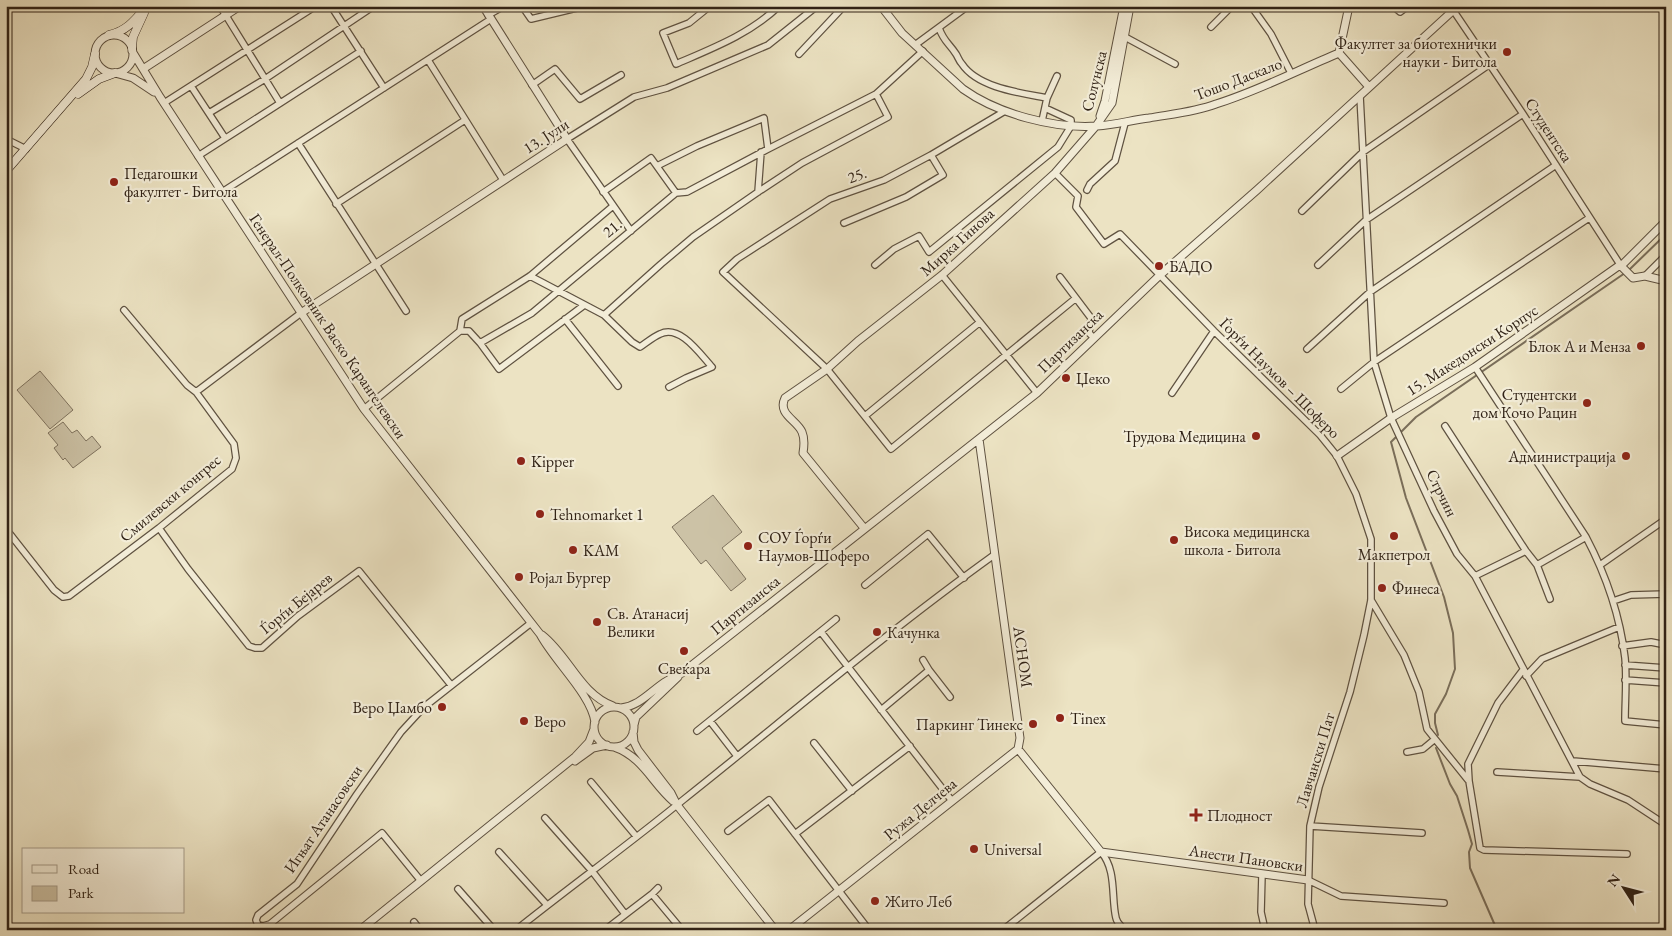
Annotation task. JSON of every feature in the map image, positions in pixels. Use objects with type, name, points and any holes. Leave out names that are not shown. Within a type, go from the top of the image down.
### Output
[{"type":"main road","points":[[109,36],[128,27],[147,7]]},
{"type":"main road","points":[[132,49],[136,28],[147,7]]},
{"type":"main road","points":[[6,171],[86,79],[92,67],[94,54]]},
{"type":"main road","points":[[66,103],[99,79],[115,73]]},
{"type":"street","points":[[220,6],[280,103]]},
{"type":"street","points":[[143,69],[240,6]]},
{"type":"street","points":[[164,104],[316,6]]},
{"type":"street","points":[[331,6],[384,88]]},
{"type":"street","points":[[208,113],[374,6]]},
{"type":"street","points":[[483,6],[567,139],[631,231]]},
{"type":"street","points":[[222,192],[428,60],[504,6]]},
{"type":"street","points":[[522,6],[531,19],[585,6]]},
{"type":"street","points":[[710,6],[689,23],[663,33],[676,64],[741,35],[780,6]]},
{"type":"street","name":"13. Јули","points":[[301,313],[634,97],[667,88],[768,45],[817,6]]},
{"type":"street","points":[[800,54],[844,6]]},
{"type":"street","name":"Тошо Даскало","points":[[881,6],[902,33],[964,89],[988,104],[1005,111],[1042,121],[1071,126],[1125,123],[1216,105],[1339,53]]},
{"type":"street","points":[[915,45],[968,6]]},
{"type":"street","name":"Солунска","points":[[1096,126],[1105,102],[1124,6]]},
{"type":"street","name":"Солунска","points":[[1096,126],[1112,103],[1130,6]]},
{"type":"street","points":[[1210,27],[1232,6]]},
{"type":"street","points":[[1251,6],[1271,34],[1291,73]]},
{"type":"street","points":[[1348,6],[1339,53],[1369,87]]},
{"type":"street","points":[[1393,6],[1396,11],[1400,12],[1408,6]]},
{"type":"street","name":"Студентска","points":[[1456,8],[1490,64],[1621,265]]},
{"type":"street","name":"Партизанска","points":[[618,707],[629,707],[639,702],[664,683],[682,673],[1036,393],[1160,275],[1456,8]]},
{"type":"street","points":[[939,28],[944,40],[956,53],[962,66],[977,78],[1012,91],[1047,98]]},
{"type":"street","points":[[109,36],[120,36],[129,42],[132,49],[130,63],[126,68],[115,73],[103,70],[94,54],[99,42],[109,36]]},
{"type":"street","points":[[1125,37],[1175,64]]},
{"type":"street","name":"Генерал-Полковник Васко Карангелевски","points":[[132,49],[164,104],[364,409],[531,623],[540,634],[553,644],[593,695],[630,715],[634,729],[634,742],[638,750],[678,805],[776,930]]},
{"type":"street","points":[[198,156],[361,51]]},
{"type":"street","name":"21.","points":[[480,343],[532,313],[676,193],[687,192],[876,94],[923,51]]},
{"type":"street","points":[[428,60],[464,120],[504,180]]},
{"type":"street","points":[[1302,211],[1363,152],[1490,64]]},
{"type":"street","points":[[532,85],[555,69],[580,99],[621,75]]},
{"type":"street","name":"Генерал-Полковник Васко Карангелевски","points":[[115,73],[141,82],[160,97]]},
{"type":"street","points":[[1042,121],[1047,98],[1057,76]]},
{"type":"street","points":[[191,86],[225,138]]},
{"type":"street","points":[[604,315],[693,237],[802,163],[888,117],[876,94]]},
{"type":"street","name":"Стрчин","points":[[1360,96],[1374,362],[1391,418],[1434,511],[1458,554],[1475,576],[1580,777]]},
{"type":"street","points":[[875,265],[894,249],[919,236],[929,252],[1058,147],[1071,126],[1070,120],[1046,108]]},
{"type":"street","name":"25.","points":[[827,369],[722,272],[737,259],[830,199],[884,180],[931,155],[1005,111]]},
{"type":"street","points":[[1318,265],[1366,220],[1523,114]]},
{"type":"street","points":[[657,166],[697,146],[764,118],[768,149]]},
{"type":"street","points":[[336,204],[464,120]]},
{"type":"street","points":[[1087,190],[1090,184],[1115,161],[1125,123]]},
{"type":"street","name":"Мирка Гинова","points":[[864,528],[803,453],[802,432],[783,408],[782,403],[785,398],[827,369],[858,341],[942,276],[1055,173],[1096,126]]},
{"type":"street","points":[[6,139],[26,149]]},
{"type":"street","points":[[298,144],[406,311]]},
{"type":"street","points":[[758,192],[761,152]]},
{"type":"street","points":[[844,223],[906,197],[943,175],[931,155]]},
{"type":"street","points":[[603,192],[651,158],[676,193]]},
{"type":"street","points":[[1307,349],[1370,292],[1556,165]]},
{"type":"street","name":"Ѓорѓи Наумов – Шоферо","points":[[1055,173],[1078,196],[1076,207],[1104,244],[1120,234],[1214,331],[1320,435],[1337,456],[1356,494],[1371,539],[1372,600]]},
{"type":"street","points":[[460,331],[462,319],[530,276],[613,206]]},
{"type":"street","points":[[1341,389],[1374,362],[1589,218]]},
{"type":"street","points":[[1666,221],[1621,265],[1632,277],[1645,276],[1666,281]]},
{"type":"street","points":[[1645,276],[1666,255]]},
{"type":"street","name":"15. Македонски Корпус","points":[[1337,456],[1391,418],[1476,367],[1621,265]]},
{"type":"street","points":[[530,276],[559,290],[583,306],[604,315],[632,342],[640,347],[661,333],[673,332],[685,338],[712,367],[668,387]]},
{"type":"street","points":[[942,276],[1036,393]]},
{"type":"street","points":[[1060,277],[1091,318],[1089,333],[1094,338]]},
{"type":"street","points":[[827,369],[890,449],[1076,298]]},
{"type":"street","points":[[364,409],[460,331],[469,331],[499,369],[583,306]]},
{"type":"street","name":"Смилевски конгрес","points":[[6,529],[54,590],[63,597],[69,596],[232,469],[236,458],[234,444],[196,392],[187,386],[124,310]]},
{"type":"street","points":[[196,392],[301,313]]},
{"type":"street","points":[[566,319],[618,386]]},
{"type":"street","points":[[865,416],[980,322]]},
{"type":"street","points":[[1172,394],[1214,331]]},
{"type":"street","points":[[1476,367],[1586,536],[1600,565],[1613,601],[1619,627],[1625,665],[1625,721],[1666,725]]},
{"type":"street","points":[[1445,426],[1537,565],[1550,599]]},
{"type":"street","name":"АСНОМ","points":[[979,438],[1020,738],[1018,749]]},
{"type":"street","points":[[1600,565],[1666,518]]},
{"type":"street","name":"Ѓорѓи Бејарев","points":[[158,528],[249,646],[262,648],[298,616],[358,571],[451,685]]},
{"type":"street","points":[[865,585],[928,534],[964,578]]},
{"type":"street","points":[[1537,565],[1586,536]]},
{"type":"street","points":[[1475,576],[1526,551]]},
{"type":"street","points":[[516,930],[547,904],[678,805],[848,668],[994,555]]},
{"type":"street","points":[[1613,601],[1631,595],[1666,594]]},
{"type":"street","points":[[1372,600],[1404,655],[1419,692],[1427,729],[1469,782]]},
{"type":"street","name":"Лавчански Пат","points":[[1315,930],[1308,904],[1310,826],[1319,787],[1357,666],[1372,600]]},
{"type":"street","points":[[697,731],[836,619]]},
{"type":"street","name":"Игњат Атанасовски","points":[[420,881],[382,833],[270,924],[258,925],[256,920],[258,916],[297,884],[401,732],[424,706],[531,623]]},
{"type":"street","points":[[1619,627],[1542,659],[1525,673],[1498,703],[1468,764],[1469,782],[1480,848],[1484,850],[1627,854]]},
{"type":"street","points":[[821,632],[952,801]]},
{"type":"street","name":"Генерал-Полковник Васко Карангелевски","points":[[540,634],[546,647],[593,711],[598,739],[622,749],[638,760],[667,796],[678,805]]},
{"type":"street","points":[[1622,646],[1652,642],[1666,645]]},
{"type":"street","points":[[923,660],[950,697]]},
{"type":"street","points":[[1625,665],[1666,668]]},
{"type":"street","points":[[881,710],[929,670]]},
{"type":"street","name":"Партизанска","points":[[634,729],[636,717],[669,688],[682,673]]},
{"type":"street","points":[[1625,680],[1666,683]]},
{"type":"street","points":[[360,930],[575,757],[589,742],[602,711],[618,707]]},
{"type":"street","points":[[710,721],[737,756]]},
{"type":"street","points":[[549,777],[593,748],[626,743],[634,729]]},
{"type":"street","points":[[1407,752],[1423,749],[1435,739]]},
{"type":"street","points":[[814,743],[852,791]]},
{"type":"street","points":[[796,834],[910,746]]},
{"type":"street","points":[[1018,749],[1106,858],[1113,886],[1116,920],[1123,928],[1134,930]]},
{"type":"street","name":"Ружа Делчева","points":[[789,930],[1018,749]]},
{"type":"street","points":[[1573,761],[1666,768]]},
{"type":"street","points":[[1497,772],[1580,777],[1590,784],[1628,800],[1666,825]]},
{"type":"street","points":[[591,782],[636,836]]},
{"type":"street","points":[[728,830],[769,800],[869,930]]},
{"type":"street","points":[[545,818],[592,871],[625,914]]},
{"type":"street","points":[[1310,826],[1422,833]]},
{"type":"street","points":[[499,852],[547,904]]},
{"type":"street","points":[[1003,930],[1101,852]]},
{"type":"street","name":"Анести Пановски","points":[[1101,852],[1308,880],[1341,896],[1444,903]]},
{"type":"street","points":[[1262,874],[1260,912],[1265,930]]},
{"type":"street","points":[[605,930],[658,888]]},
{"type":"street","points":[[458,889],[494,930]]},
{"type":"street","points":[[652,894],[682,930]]},
{"type":"street","points":[[414,922],[420,930]]},
{"type":"green space","points":[[40,371],[73,410],[50,429],[17,390]]},
{"type":"green space","points":[[63,422],[72,433],[77,430],[86,441],[92,436],[101,447],[73,468],[65,458],[63,460],[54,448],[58,445],[48,433]]},
{"type":"green space","points":[[713,495],[742,532],[722,548],[746,579],[731,591],[706,560],[701,564],[672,527]]},
{"type":"waterway","points":[[1629,270],[1666,234]]},
{"type":"waterway","points":[[1438,735],[1435,714],[1446,694],[1455,669],[1453,633],[1444,597],[1406,498],[1391,442],[1416,417],[1625,273]]},
{"type":"waterway","points":[[1436,748],[1450,784],[1457,796],[1472,844],[1469,852],[1470,868],[1497,930]]},
{"type":"place","name":"Факултет за биотехнички науки - Битола","points":[[1507,52]]},
{"type":"place","name":"Педагошки факултет - Битола","points":[[114,182]]},
{"type":"place","name":"БАДО","points":[[1159,266]]},
{"type":"place","name":"Блок А и Менза","points":[[1641,346]]},
{"type":"place","name":"Џеко","points":[[1066,378]]},
{"type":"place","name":"Студентски дом Кочо Рацин","points":[[1587,403]]},
{"type":"place","name":"Трудова Медицина","points":[[1256,436]]},
{"type":"place","name":"Администрација","points":[[1626,456]]},
{"type":"place","name":"Kipper","points":[[521,461]]},
{"type":"place","name":"Tehnomarket 1","points":[[540,514]]},
{"type":"place","name":"Макпетрол","points":[[1394,536]]},
{"type":"place","name":"Висока медицинска школа - Битола","points":[[1174,540]]},
{"type":"place","name":"СОУ Ѓорѓи Наумов-Шоферо","points":[[748,546]]},
{"type":"place","name":"KAM","points":[[573,550]]},
{"type":"place","name":"Ројал Бургер","points":[[519,577]]},
{"type":"place","name":"Финеса","points":[[1382,588]]},
{"type":"place","name":"Св. Атанасиј Велики","points":[[597,622]]},
{"type":"place","name":"Качунка","points":[[877,632]]},
{"type":"place","name":"Свеќара","points":[[684,651]]},
{"type":"place","name":"Веро Џамбо","points":[[442,707]]},
{"type":"place","name":"Tinex","points":[[1060,718]]},
{"type":"place","name":"Веро","points":[[524,721]]},
{"type":"place","name":"Паркинг Тинекс","points":[[1033,724]]},
{"type":"place","name":"Плодност","points":[[1196,815]]},
{"type":"place","name":"Universal","points":[[974,849]]},
{"type":"place","name":"Жито Леб","points":[[875,901]]}]
